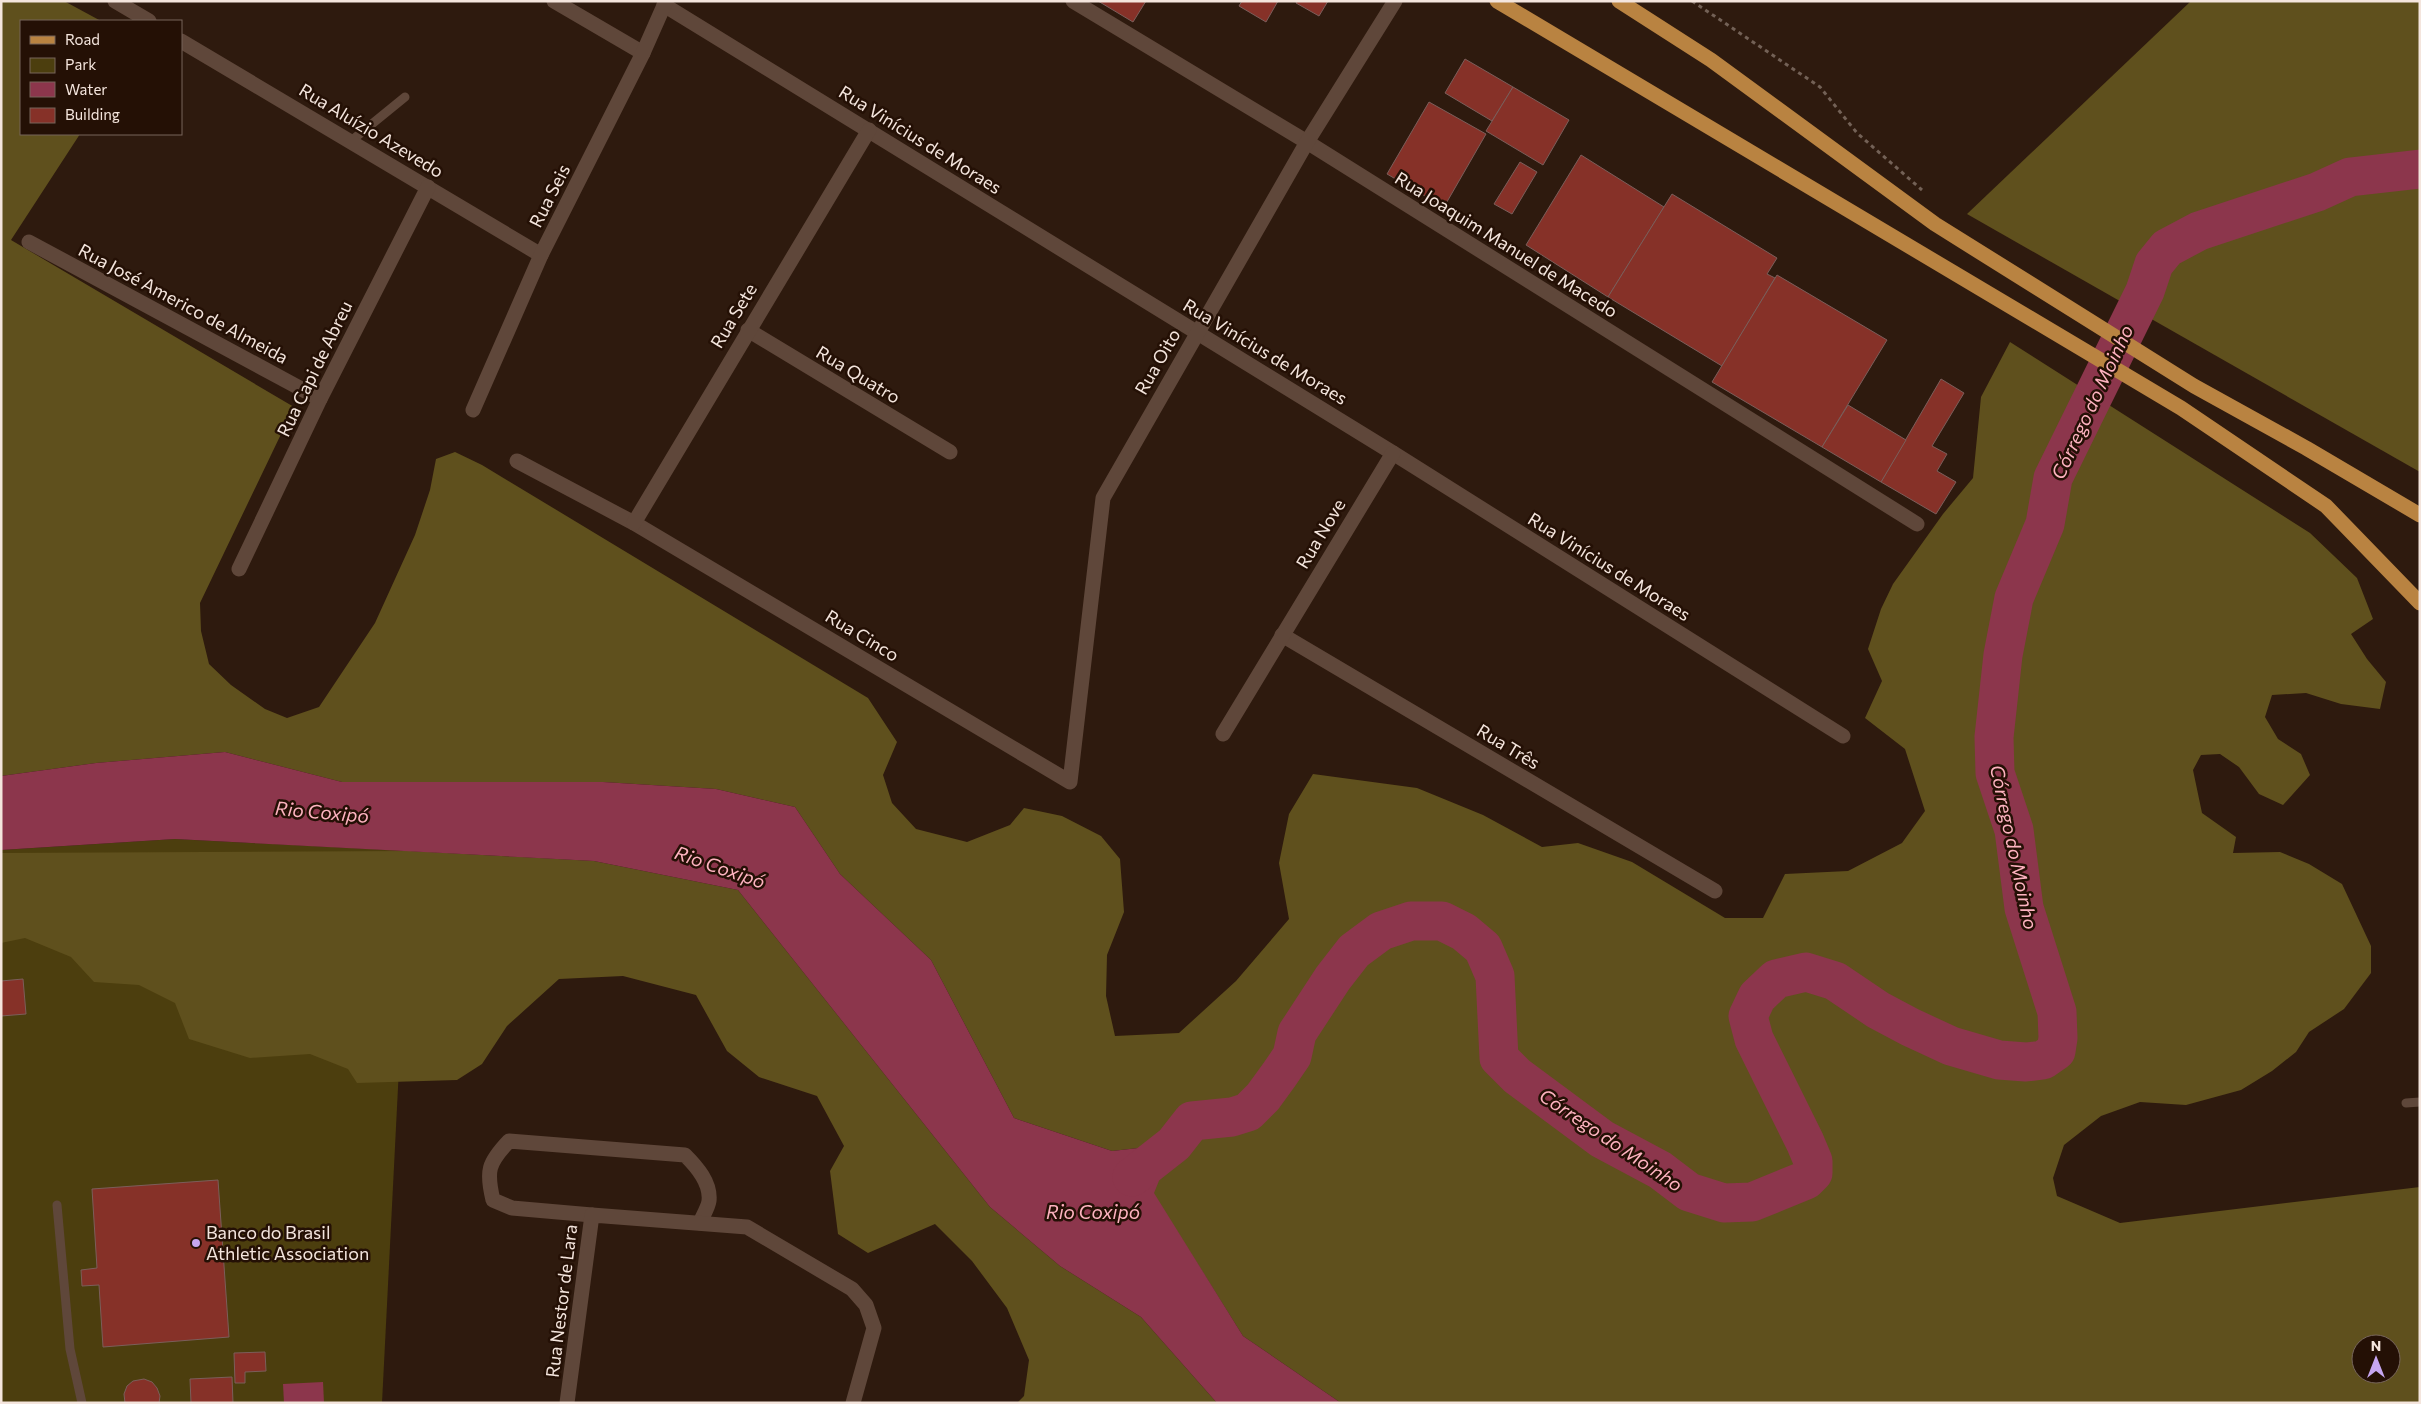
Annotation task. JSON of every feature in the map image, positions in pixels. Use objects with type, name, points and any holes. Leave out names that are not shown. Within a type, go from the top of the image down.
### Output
[{"type":"main road","points":[[1498,1],[2181,408],[2326,506],[2420,603]]},
{"type":"main road","points":[[1619,1],[1711,60],[1935,224],[2194,386],[2306,448],[2420,515]]},
{"type":"street","points":[[115,1],[146,20]]},
{"type":"street","points":[[554,1],[643,54]]},
{"type":"street","name":"Rua Joaquim Manuel de Macedo","points":[[1073,1],[1307,142],[1917,524]]},
{"type":"street","name":"Rua Oito","points":[[1070,782],[1103,498],[1307,142],[1395,1]]},
{"type":"street","name":"Rua Seis","points":[[473,410],[541,255],[643,54],[665,3]]},
{"type":"street","name":"Rua Vinícius de Moraes","points":[[665,3],[1196,333],[1393,453],[1843,736]]},
{"type":"street","name":"Rua Aluízio Azevedo","points":[[182,42],[541,255]]},
{"type":"street","name":"Rua Sete","points":[[634,523],[869,130]]},
{"type":"street","name":"Rua Capi de Abreu","points":[[239,569],[320,399],[428,187]]},
{"type":"street","name":"Rua José Americo de Almeida","points":[[29,242],[320,399]]},
{"type":"street","name":"Rua Quatro","points":[[748,330],[950,452]]},
{"type":"street","name":"Rua Nove","points":[[1223,734],[1393,453]]},
{"type":"street","name":"Rua Cinco","points":[[517,461],[634,523],[1070,782]]},
{"type":"street","name":"Rua Três","points":[[1282,635],[1715,892]]},
{"type":"street","points":[[592,1215],[512,1208],[493,1200],[488,1178],[492,1158],[509,1141],[686,1155],[699,1169],[706,1186],[709,1201],[700,1223]]},
{"type":"street","name":"Rua Nestor de Lara","points":[[567,1403],[592,1215],[747,1227],[852,1288],[866,1305],[874,1328],[854,1403]]},
{"type":"lane","points":[[351,142],[404,97]]},
{"type":"lane","points":[[2406,1103],[2420,1102]]},
{"type":"lane","points":[[57,1205],[70,1349],[82,1403]]},
{"type":"path","points":[[1692,1],[1820,87],[1856,133],[1929,195]]},
{"type":"green space","name":"Banco do Brasil Athletic Association","points":[[175,839],[410,851],[382,1403],[1,1403],[1,850]]},
{"type":"shaded area","points":[[1,1],[64,1],[99,20],[20,20],[20,135],[79,135],[11,240],[294,407],[200,603],[201,631],[209,664],[231,685],[265,709],[287,718],[319,707],[375,623],[415,535],[430,490],[436,459],[455,452],[482,465],[868,698],[897,742],[883,775],[892,803],[916,829],[967,842],[1010,825],[1024,808],[1062,816],[1101,836],[1120,859],[1124,912],[1107,955],[1106,996],[1115,1036],[1179,1033],[1236,981],[1289,919],[1279,863],[1289,814],[1313,774],[1417,788],[1483,815],[1542,847],[1578,843],[1632,862],[1725,918],[1763,918],[1785,874],[1848,871],[1902,843],[1925,811],[1905,749],[1865,718],[1882,681],[1868,649],[1881,609],[1893,584],[1943,514],[1973,478],[1981,397],[2010,342],[2310,533],[2357,578],[2373,619],[2351,634],[2367,659],[2386,682],[2380,709],[2341,704],[2306,693],[2272,695],[2265,717],[2278,739],[2301,754],[2310,775],[2283,805],[2259,794],[2239,767],[2220,754],[2201,755],[2193,770],[2202,813],[2236,837],[2233,853],[2280,852],[2309,864],[2342,884],[2371,946],[2371,973],[2344,1009],[2309,1032],[2296,1052],[2272,1071],[2241,1090],[2186,1105],[2140,1102],[2101,1116],[2064,1145],[2053,1178],[2057,1196],[2120,1223],[2420,1187],[2420,1403],[1341,1403],[1243,1336],[1153,1193],[1174,1144],[1112,1151],[1014,1118],[931,960],[840,874],[795,807],[716,789],[603,782],[342,782],[225,752],[96,763],[1,776]]},
{"type":"shaded area","points":[[2191,1],[2420,1],[2420,472],[1967,214]]},
{"type":"shaded area","points":[[410,851],[594,861],[738,890],[990,1207],[1060,1266],[1141,1317],[1217,1403],[1017,1403],[1024,1396],[1029,1360],[1007,1308],[972,1261],[935,1224],[868,1253],[838,1234],[830,1171],[844,1146],[817,1096],[759,1077],[727,1051],[696,995],[623,976],[559,979],[507,1026],[482,1064],[457,1080],[357,1083],[348,1069],[310,1054],[250,1058],[189,1039],[175,1003],[139,985],[94,982],[71,957],[25,938],[1,943],[1,853]]},
{"type":"water","name":"Rio Coxipó","points":[[225,752],[342,782],[603,782],[716,789],[795,807],[840,874],[931,960],[1014,1118],[1112,1151],[1174,1144],[1154,1193],[1243,1336],[1341,1403],[1217,1403],[1141,1317],[1060,1266],[990,1207],[738,890],[594,861],[175,839],[1,850],[1,776],[96,763]]},
{"type":"water","points":[[323,1382],[324,1403],[284,1403],[283,1384]]},
{"type":"building","points":[[1098,1],[1146,1],[1133,22]]},
{"type":"building","points":[[1242,1],[1278,1],[1266,22],[1239,6]]},
{"type":"building","points":[[1297,1],[1328,1],[1319,16],[1296,3]]},
{"type":"building","points":[[1465,59],[1513,87],[1492,121],[1445,93]]},
{"type":"building","points":[[1513,87],[1569,120],[1543,165],[1486,131]]},
{"type":"building","points":[[1429,102],[1486,134],[1444,207],[1387,174]]},
{"type":"building","points":[[1581,155],[1664,207],[1608,297],[1526,245]]},
{"type":"building","points":[[1520,162],[1537,172],[1512,214],[1494,204]]},
{"type":"building","points":[[1672,194],[1777,258],[1767,274],[1775,278],[1722,366],[1608,297]]},
{"type":"building","points":[[1777,275],[1887,340],[1822,447],[1712,382]]},
{"type":"building","points":[[1941,379],[1964,393],[1932,446],[1947,454],[1937,471],[1956,482],[1936,514],[1881,482]]},
{"type":"building","points":[[1848,405],[1906,440],[1881,482],[1822,447]]},
{"type":"building","points":[[23,979],[26,1014],[1,1016],[1,981]]},
{"type":"building","points":[[218,1180],[229,1337],[103,1347],[99,1285],[82,1286],[81,1270],[97,1268],[92,1189]]},
{"type":"building","points":[[265,1352],[266,1371],[245,1372],[245,1383],[235,1383],[234,1353]]},
{"type":"building","points":[[232,1377],[233,1403],[191,1403],[190,1379]]},
{"type":"building","points":[[144,1379],[152,1382],[157,1388],[160,1396],[159,1403],[125,1403],[124,1394],[127,1386],[133,1381]]},
{"type":"waterway","name":"Córrego do Moinho","points":[[1132,1177],[1174,1144],[1192,1121],[1232,1117],[1248,1112],[1263,1097],[1292,1056],[1297,1033],[1333,978],[1354,951],[1381,931],[1411,921],[1442,921],[1464,932],[1483,948],[1495,976],[1499,1058],[1517,1076],[1602,1139],[1660,1170],[1689,1192],[1724,1203],[1752,1202],[1806,1180],[1813,1173],[1813,1161],[1754,1039],[1748,1016],[1757,997],[1776,979],[1806,972],[1835,981],[1878,1010],[1910,1027],[1951,1046],[1999,1060],[2026,1062],[2043,1060],[2056,1051],[2058,1038],[2057,1012],[2024,908],[2014,830],[1995,773],[1994,737],[2003,655],[2014,598],[2045,524],[2053,478],[2145,291],[2154,264],[2167,248],[2199,231],[2317,192],[2350,177],[2420,169]]},
{"type":"place","name":"Banco do Brasil Athletic Association","points":[[196,1243]]}]
